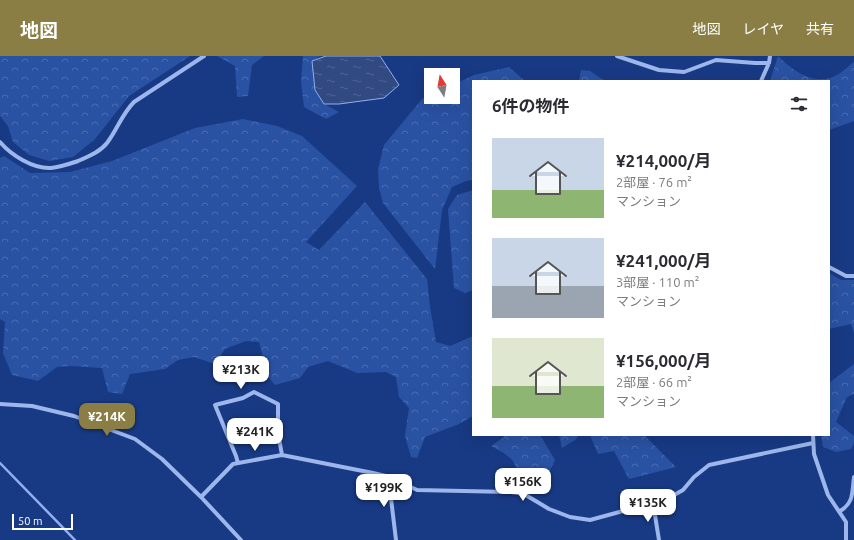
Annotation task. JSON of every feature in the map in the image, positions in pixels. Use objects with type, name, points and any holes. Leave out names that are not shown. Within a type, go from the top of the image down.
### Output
[{"type":"street","points":[[0,142],[5,148],[18,157],[34,165],[50,168],[65,166],[83,159],[101,149],[108,142],[128,107],[204,56]]},
{"type":"street","points":[[617,56],[659,70],[684,72],[716,60],[769,63]]},
{"type":"street","points":[[761,80],[769,63],[770,56]]},
{"type":"street","points":[[830,268],[846,276],[854,276]]},
{"type":"street","points":[[238,463],[215,405],[243,398],[254,392],[278,404],[278,433],[282,455]]},
{"type":"street","points":[[0,404],[32,406],[74,416],[135,439],[162,459],[201,497],[241,540]]},
{"type":"street","points":[[813,436],[814,454],[828,495],[846,522],[846,540]]},
{"type":"street","points":[[201,497],[233,464],[282,455],[390,477],[416,490],[511,492],[524,494],[549,509],[570,517],[590,520],[667,499],[683,490],[694,477],[709,465],[813,443]]},
{"type":"street","points":[[390,477],[389,482],[396,540]]},
{"type":"street","points":[[840,511],[846,508],[852,500],[854,477]]},
{"type":"street","points":[[653,503],[659,540]]},
{"type":"green space","points":[[0,56],[190,56],[129,96],[95,139],[73,157],[49,161],[29,155],[13,142],[8,126],[0,116]]},
{"type":"green space","points":[[217,56],[264,56],[252,65],[248,96],[237,97],[235,66]]},
{"type":"green space","points":[[303,56],[320,56],[312,61],[315,90],[324,104],[339,112],[326,119],[304,107],[301,82]]},
{"type":"green space","points":[[778,56],[797,72],[805,76],[821,79],[837,75],[854,62],[854,121],[830,130],[830,80],[770,80]]},
{"type":"green space","points":[[509,67],[524,80],[472,80],[472,180],[452,187],[442,210],[435,269],[383,203],[379,188],[378,169],[384,145],[422,99],[424,98],[424,104],[460,104],[460,82],[474,75]]},
{"type":"green space","points":[[581,70],[590,71],[604,80],[579,80]]},
{"type":"green space","points":[[243,119],[277,126],[302,136],[357,186],[306,242],[319,250],[365,202],[427,279],[436,342],[450,346],[472,336],[472,417],[459,424],[425,437],[417,458],[411,457],[405,436],[409,408],[399,397],[396,377],[386,372],[357,373],[328,361],[308,367],[300,378],[275,385],[269,378],[259,342],[246,341],[225,349],[215,364],[194,357],[178,360],[165,369],[130,374],[122,394],[108,392],[102,368],[71,366],[57,367],[38,381],[12,375],[3,353],[5,322],[0,319],[0,158],[4,156],[30,173],[70,172],[112,161],[195,128]]},
{"type":"green space","points":[[472,190],[472,290],[465,293],[454,288],[448,209],[457,195]]},
{"type":"green space","points":[[830,274],[841,280],[854,280],[854,333],[851,324],[830,329]]},
{"type":"green space","points":[[854,364],[854,394],[847,397],[836,422],[854,436],[854,443],[851,449],[836,452],[823,447],[821,436],[830,436],[830,382]]},
{"type":"green space","points":[[541,436],[555,460],[542,487],[520,485],[515,464],[509,457],[491,446],[504,437]]},
{"type":"green space","points":[[559,436],[578,436],[575,440],[562,448]]},
{"type":"green space","points":[[590,436],[645,436],[676,467],[629,479],[614,451],[598,454]]},
{"type":"water","points":[[326,56],[380,56],[399,85],[384,98],[339,104],[324,104],[315,90],[312,61]]},
{"type":"waterway","points":[[0,463],[75,540]]}]
